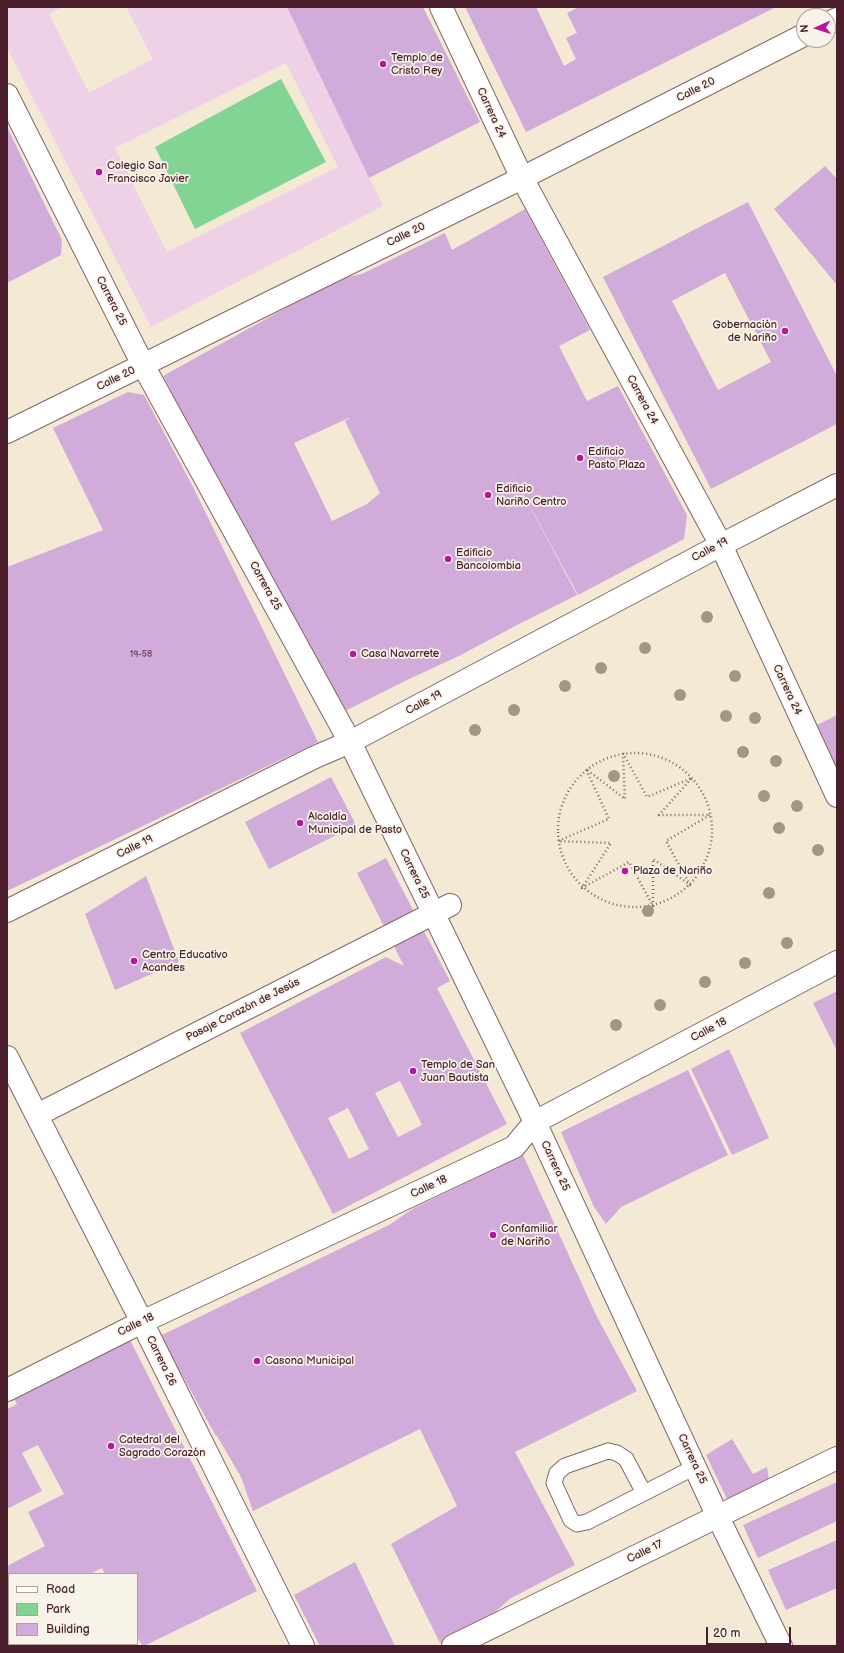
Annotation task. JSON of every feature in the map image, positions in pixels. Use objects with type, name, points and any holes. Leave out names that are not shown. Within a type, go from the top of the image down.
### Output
[{"type":"street","name":"Carrera 24","points":[[441,7],[522,178],[721,544],[837,796]]},
{"type":"street","name":"Calle 20","points":[[7,432],[522,178],[796,39]]},
{"type":"street","name":"Carrera 25","points":[[7,95],[143,365],[441,909],[535,1122],[718,1517],[781,1646]]},
{"type":"street","name":"Calle 19","points":[[7,911],[315,757],[350,742],[721,544],[837,485]]},
{"type":"street","name":"Pasaje Corazón de Jesús","points":[[37,1114],[441,909]]},
{"type":"street","name":"Calle 18","points":[[7,1390],[142,1322],[514,1147],[535,1122],[837,962]]},
{"type":"street","name":"Carrera 26","points":[[7,1056],[142,1322],[303,1646]]},
{"type":"street","name":"Calle 17","points":[[454,1646],[837,1458]]},
{"type":"lane","points":[[644,1493],[626,1459],[617,1453],[608,1451],[565,1466],[557,1473],[554,1482],[572,1520],[577,1524],[587,1522],[696,1467]]},
{"type":"path","points":[[586,769],[625,799],[623,753]]},
{"type":"path","points":[[623,753],[647,797],[692,778]]},
{"type":"path","points":[[623,753],[648,754],[672,762],[692,778],[704,795],[710,815],[712,840],[704,864],[690,885],[673,898],[653,906],[628,908],[603,902],[582,888],[566,867],[558,842],[558,821],[563,801],[572,784],[586,769],[604,759],[623,753]]},
{"type":"path","points":[[558,842],[609,819],[586,769]]},
{"type":"path","points":[[692,778],[660,815],[710,815]]},
{"type":"path","points":[[690,885],[666,841],[710,815]]},
{"type":"path","points":[[558,842],[611,843],[582,888]]},
{"type":"path","points":[[653,906],[653,859],[690,885]]},
{"type":"path","points":[[582,888],[629,862],[653,906]]},
{"type":"shaded area","name":"Colegio San Francisco Javier","points":[[7,7],[62,7],[49,14],[89,93],[153,59],[126,7],[287,7],[383,206],[151,327],[7,48]],"holes":[[[286,63],[338,167],[167,252],[115,148]]]},
{"type":"green space","points":[[281,79],[326,162],[195,229],[155,147]]},
{"type":"building","name":"Templo de Cristo Rey","points":[[287,7],[423,7],[480,122],[369,178]]},
{"type":"building","points":[[465,7],[536,7],[564,66],[576,59],[566,38],[577,33],[567,13],[579,7],[776,7],[526,132]]},
{"type":"building","points":[[7,127],[62,240],[61,255],[7,283]]},
{"type":"building","points":[[825,166],[835,177],[837,176],[837,285],[774,209]]},
{"type":"building","name":"Gobernación de Nariño","points":[[748,202],[837,376],[837,424],[711,489],[603,277]],"holes":[[[725,273],[771,362],[718,390],[672,301]]]},
{"type":"building","points":[[525,209],[590,330],[559,346],[587,401],[618,386],[687,515],[684,539],[578,595],[498,447],[577,595],[459,656],[343,712],[250,543],[163,376],[338,279],[362,274],[445,233],[452,250]],"holes":[[[351,417],[345,421],[380,493],[367,504],[332,521],[294,443]]]},
{"type":"building","points":[[128,392],[144,395],[192,485],[318,742],[7,891],[7,567],[103,530],[53,428]]},
{"type":"building","points":[[837,715],[837,774],[813,727]]},
{"type":"building","name":"Alcaldía Municipal de Pasto","points":[[331,777],[356,825],[269,869],[245,822]]},
{"type":"building","points":[[386,858],[450,981],[437,988],[507,1124],[333,1214],[240,1033],[386,957],[404,966],[357,873]],"holes":[[[400,1081],[422,1125],[398,1137],[375,1093]],[[348,1108],[369,1149],[349,1159],[328,1118]]]},
{"type":"building","points":[[146,876],[179,962],[115,990],[85,914]]},
{"type":"building","points":[[837,991],[837,1051],[813,1003]]},
{"type":"building","points":[[729,1049],[769,1138],[732,1155],[691,1069]]},
{"type":"building","points":[[688,1070],[728,1155],[621,1207],[606,1224],[594,1207],[561,1132]]},
{"type":"building","points":[[523,1155],[597,1317],[637,1391],[515,1452],[575,1565],[511,1598],[488,1618],[440,1643],[391,1544],[457,1506],[420,1429],[253,1511],[241,1477],[217,1436],[236,1427],[216,1436],[160,1336],[389,1225],[414,1208]]},
{"type":"building","name":"Catedral del Sagrado Corazón","points":[[130,1340],[257,1591],[142,1646],[138,1638],[138,1573],[104,1573],[102,1568],[92,1573],[8,1573],[7,1617],[7,1566],[45,1546],[28,1512],[64,1494],[38,1445],[22,1453],[42,1491],[7,1509],[7,1409],[17,1404],[14,1399]]},
{"type":"building","points":[[732,1439],[753,1474],[767,1467],[769,1480],[728,1501],[706,1455]]},
{"type":"building","points":[[837,1482],[837,1521],[758,1558],[743,1525]]},
{"type":"building","points":[[837,1540],[837,1588],[786,1610],[768,1570]]},
{"type":"building","points":[[355,1562],[395,1646],[320,1646],[294,1595]]},
{"type":"place","name":"Templo de Cristo Rey","points":[[383,64]]},
{"type":"place","name":"Colegio San Francisco Javier","points":[[99,172]]},
{"type":"place","name":"Gobernación de Nariño","points":[[785,331]]},
{"type":"place","name":"Edificio Pasto Plaza","points":[[580,458]]},
{"type":"place","name":"Edificio Nariño Centro","points":[[488,495]]},
{"type":"place","name":"Edificio Bancolombia","points":[[448,559]]},
{"type":"place","name":"Casa Navarrete","points":[[353,654]]},
{"type":"place","name":"Alcaldía Municipal de Pasto","points":[[300,823]]},
{"type":"place","name":"Plaza de Nariño","points":[[625,871]]},
{"type":"place","name":"Centro Educativo Acandes","points":[[134,961]]},
{"type":"place","name":"Templo de San Juan Bautista","points":[[413,1071]]},
{"type":"place","name":"Confamiliar de Nariño","points":[[493,1235]]},
{"type":"place","name":"Casona Municipal","points":[[257,1361]]},
{"type":"place","name":"Catedral del Sagrado Corazón","points":[[111,1446]]}]
